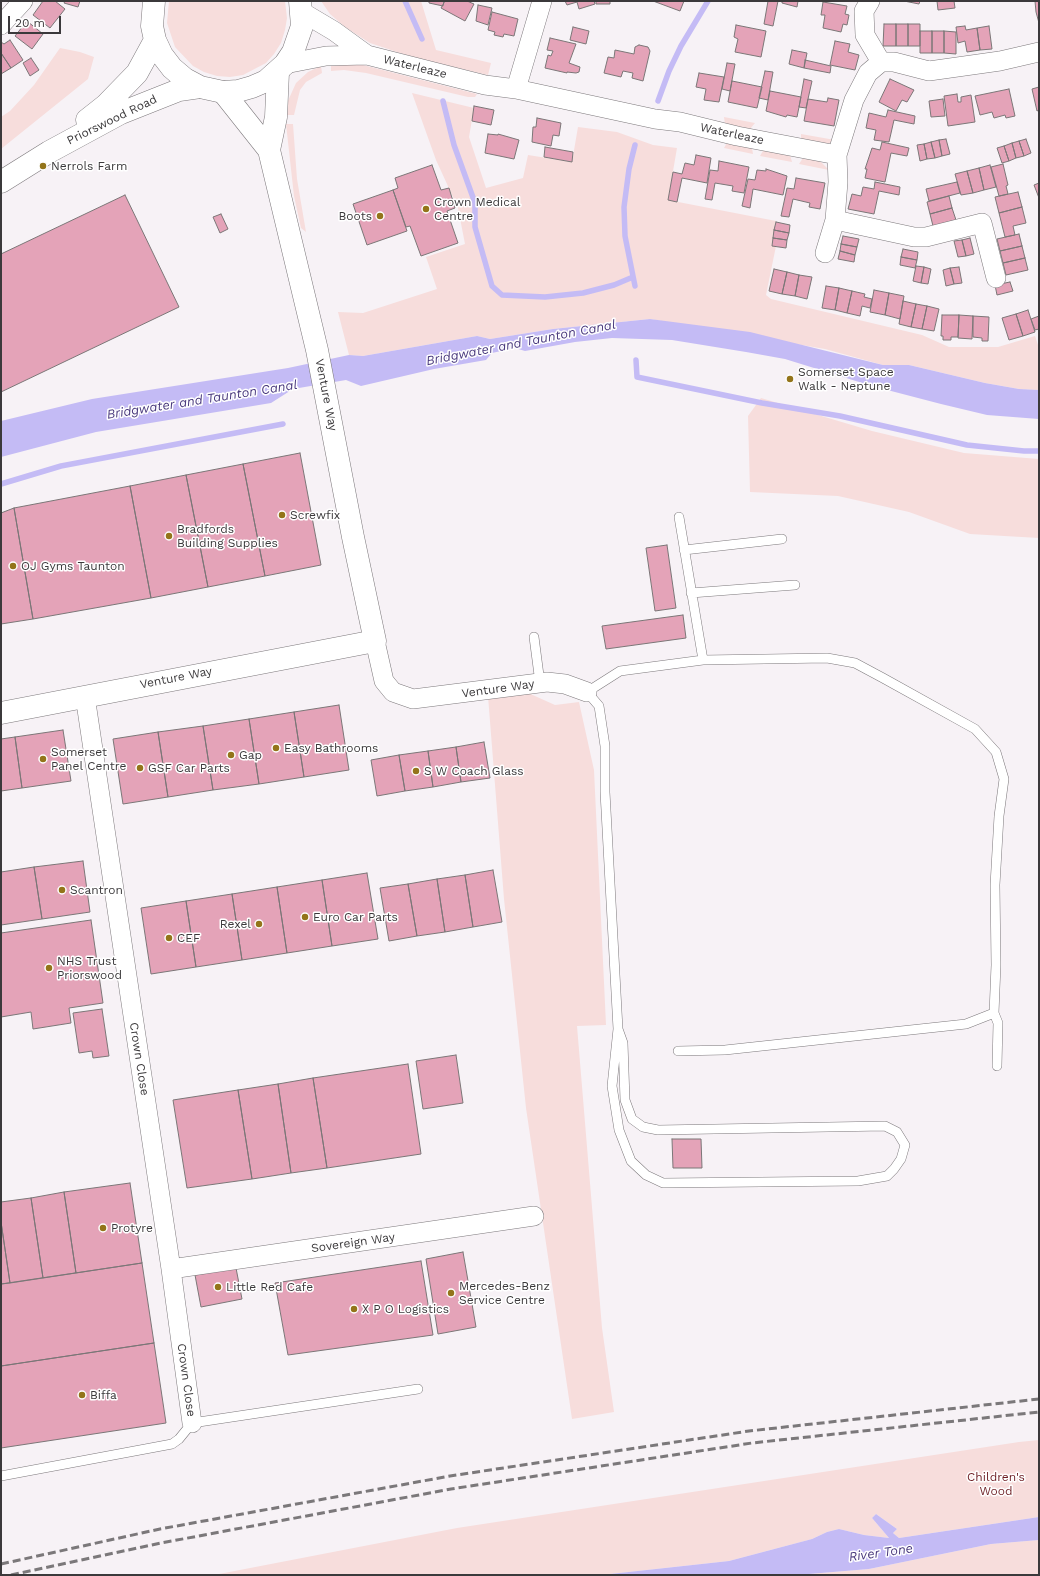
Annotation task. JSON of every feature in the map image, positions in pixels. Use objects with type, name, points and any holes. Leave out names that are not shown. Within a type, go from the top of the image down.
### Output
[{"type":"street","points":[[1,25],[23,1]]},
{"type":"street","points":[[154,1],[152,26],[155,40],[162,55],[172,68],[185,79],[200,86],[223,92],[238,91],[252,87],[282,68],[298,40],[301,7]]},
{"type":"street","points":[[516,89],[542,1]]},
{"type":"street","points":[[870,1],[864,11],[865,35],[881,62]]},
{"type":"street","name":"Waterleaze","points":[[301,7],[367,55]]},
{"type":"street","name":"Priorswood Road","points":[[49,152],[106,106],[137,73],[155,40]]},
{"type":"street","points":[[825,253],[836,220],[838,182],[837,155],[854,100],[868,73],[881,62],[894,62],[929,71],[1000,61],[1039,52]]},
{"type":"street","name":"Waterleaze","points":[[282,68],[326,56],[367,55],[485,85],[516,89],[655,119],[680,122],[737,136],[837,155]]},
{"type":"street","name":"Venture Way","points":[[269,150],[276,117],[282,68]]},
{"type":"street","name":"Priorswood Road","points":[[1,182],[49,152],[121,113],[179,90],[200,86]]},
{"type":"street","name":"Venture Way","points":[[223,92],[269,150],[317,350],[352,537],[384,681],[392,692],[413,699],[540,683],[565,684],[587,692]]},
{"type":"street","points":[[836,220],[914,237],[926,237],[982,223],[996,278]]},
{"type":"street","name":"Venture Way","points":[[1,713],[375,641]]},
{"type":"street","name":"Crown Close","points":[[85,696],[171,1269],[192,1423]]},
{"type":"street","name":"Sovereign Way","points":[[171,1269],[534,1216]]},
{"type":"lane","points":[[679,517],[702,660]]},
{"type":"lane","points":[[684,550],[782,539]]},
{"type":"lane","points":[[691,594],[795,585]]},
{"type":"lane","points":[[534,637],[540,683]]},
{"type":"lane","points":[[618,1029],[623,1043],[625,1100],[632,1119],[643,1127],[658,1130],[885,1126],[897,1132],[905,1146],[901,1158],[894,1169],[887,1176],[858,1181],[662,1183],[646,1175],[631,1161],[619,1130],[612,1086],[618,1029],[605,792],[605,746],[599,706],[587,692],[620,671],[702,660],[827,658],[855,663],[975,729],[996,752],[1004,779],[998,816],[995,886],[996,965],[994,1012],[998,1023],[997,1066]]},
{"type":"lane","points":[[678,1051],[725,1050],[966,1024],[994,1012]]},
{"type":"lane","points":[[1,1476],[172,1444],[179,1439],[192,1423],[418,1389]]},
{"type":"green space","points":[[169,1],[285,1],[287,18],[281,43],[266,63],[243,75],[230,77],[217,76],[204,72],[193,66],[175,47],[167,23]]},
{"type":"green space","points":[[321,1],[421,1],[436,50],[491,63],[488,75],[415,58],[370,43],[345,27],[330,14]]},
{"type":"green space","points":[[60,48],[80,52],[94,57],[88,79],[1,149],[1,117],[10,111],[34,85]]},
{"type":"green space","points":[[363,65],[477,94],[475,97],[468,97],[366,73],[344,70],[331,71],[331,66]]},
{"type":"green space","points":[[321,66],[322,73],[306,82],[300,90],[294,115],[286,115],[287,103],[296,83],[308,72]]},
{"type":"green space","points":[[412,93],[474,108],[469,137],[486,188],[523,178],[528,155],[572,162],[578,127],[617,132],[653,145],[677,148],[668,200],[776,221],[772,245],[776,246],[766,295],[771,299],[922,335],[949,347],[998,347],[1035,336],[1039,348],[1039,390],[1019,389],[985,383],[909,365],[883,365],[825,349],[650,319],[553,329],[490,339],[477,336],[363,356],[349,355],[338,312],[363,313],[437,289],[426,257],[465,244],[458,208],[436,160]]},
{"type":"green space","points":[[724,117],[755,123],[750,129],[725,124]]},
{"type":"green space","points":[[286,124],[293,124],[297,179],[306,232],[301,228],[294,196]]},
{"type":"green space","points":[[801,134],[835,140],[826,145],[801,141]]},
{"type":"green space","points":[[728,141],[752,148],[753,154],[724,148]]},
{"type":"green space","points":[[764,149],[790,155],[792,162],[760,156]]},
{"type":"green space","points":[[803,158],[820,161],[829,170],[799,164]]},
{"type":"green space","points":[[761,398],[872,431],[964,453],[1039,459],[1039,538],[970,534],[909,512],[838,496],[750,492],[748,416]]},
{"type":"green space","points":[[526,692],[555,705],[579,702],[594,770],[606,1025],[577,1026],[602,1328],[614,1412],[572,1419],[526,1108],[504,899],[488,696]]},
{"type":"green space","name":"Children's Wood","points":[[1039,1440],[1039,1517],[899,1538],[893,1533],[897,1529],[876,1514],[872,1518],[889,1538],[864,1535],[839,1529],[827,1532],[812,1539],[729,1561],[601,1575],[214,1575],[457,1528]]},
{"type":"green space","points":[[1039,1540],[1039,1575],[797,1575],[869,1569],[991,1544]]},
{"type":"water","name":"Bridgwater and Taunton Canal","points":[[650,319],[750,332],[883,365],[909,365],[985,383],[1019,389],[1039,390],[1039,419],[987,415],[872,386],[785,359],[672,340],[612,338],[575,342],[525,351],[515,348],[492,353],[486,360],[434,369],[361,386],[346,380],[293,389],[271,403],[96,432],[1,457],[1,421],[92,399],[288,368],[349,355],[363,356],[477,336],[490,339],[553,329]]},
{"type":"water","name":"River Tone","points":[[876,1514],[897,1529],[893,1533],[899,1538],[1039,1517],[1039,1540],[991,1544],[869,1569],[797,1575],[601,1575],[729,1561],[812,1539],[827,1532],[839,1529],[864,1535],[889,1538],[872,1518]]},
{"type":"building","points":[[43,1],[55,1],[65,9],[50,28],[33,15]]},
{"type":"building","points":[[65,1],[80,1],[78,7],[64,3]]},
{"type":"building","points":[[429,1],[444,1],[443,6],[429,3]]},
{"type":"building","points":[[445,1],[467,1],[474,4],[465,21],[441,8]]},
{"type":"building","points":[[565,1],[594,1],[595,4],[579,9],[577,2],[567,5]]},
{"type":"building","points":[[596,1],[610,1],[610,4],[596,4]]},
{"type":"building","points":[[653,1],[684,1],[680,11]]},
{"type":"building","points":[[768,1],[778,1],[773,26],[764,24]]},
{"type":"building","points":[[782,1],[798,1],[797,7],[782,3]]},
{"type":"building","points":[[904,1],[920,1],[919,4]]},
{"type":"building","points":[[937,1],[954,1],[955,8],[938,10]]},
{"type":"building","points":[[1035,1],[1039,1],[1039,23],[1036,12]]},
{"type":"building","points":[[823,2],[847,6],[845,14],[849,15],[847,25],[843,24],[841,32],[823,28],[825,15],[821,15]]},
{"type":"building","points":[[478,5],[492,8],[488,25],[476,21]]},
{"type":"building","points":[[492,12],[518,19],[514,36],[504,34],[503,37],[494,35],[495,32],[488,30]]},
{"type":"building","points":[[27,21],[43,34],[32,49],[15,36]]},
{"type":"building","points":[[884,24],[896,24],[896,46],[883,46]]},
{"type":"building","points":[[896,24],[908,24],[908,46],[896,46]]},
{"type":"building","points":[[908,24],[920,24],[920,46],[908,46]]},
{"type":"building","points":[[736,25],[766,31],[761,57],[735,52],[738,39],[734,37]]},
{"type":"building","points":[[965,26],[966,30],[977,28],[980,50],[967,52],[965,41],[958,43],[956,27]]},
{"type":"building","points":[[989,26],[992,49],[980,50],[977,28]]},
{"type":"building","points":[[573,27],[589,31],[586,44],[570,40]]},
{"type":"building","points":[[920,31],[932,31],[932,53],[920,53]]},
{"type":"building","points":[[932,31],[944,31],[944,53],[932,53]]},
{"type":"building","points":[[944,31],[956,32],[956,54],[944,53]]},
{"type":"building","points":[[550,38],[576,44],[569,63],[580,67],[579,72],[567,73],[545,68],[548,55],[551,56],[553,51],[547,50]]},
{"type":"building","points":[[10,40],[23,60],[11,68],[1,53],[1,42],[4,44]]},
{"type":"building","points":[[835,41],[850,44],[848,52],[859,55],[855,70],[830,65]]},
{"type":"building","points":[[639,45],[648,47],[650,51],[643,81],[632,78],[633,73],[623,71],[621,77],[604,73],[608,57],[614,58],[615,50],[634,54],[635,47]]},
{"type":"building","points":[[792,50],[807,53],[804,68],[789,64]]},
{"type":"building","points":[[1,53],[11,68],[1,74]]},
{"type":"building","points":[[31,58],[39,70],[30,76],[23,63]]},
{"type":"building","points":[[805,60],[831,66],[830,73],[804,68]]},
{"type":"building","points":[[727,63],[735,64],[730,91],[722,89]]},
{"type":"building","points":[[765,71],[773,72],[768,100],[759,98]]},
{"type":"building","points":[[699,73],[724,77],[719,102],[704,100],[706,89],[696,87]]},
{"type":"building","points":[[804,79],[812,81],[806,108],[799,107]]},
{"type":"building","points":[[890,79],[914,90],[907,102],[902,100],[896,111],[879,102]]},
{"type":"building","points":[[732,81],[762,87],[757,108],[728,102]]},
{"type":"building","points":[[1039,87],[1039,110],[1037,111],[1032,89]]},
{"type":"building","points":[[1009,89],[1015,116],[1006,118],[1005,115],[994,118],[992,112],[980,115],[975,96]]},
{"type":"building","points":[[770,91],[801,97],[797,117],[787,115],[786,117],[766,111]]},
{"type":"building","points":[[957,94],[958,102],[961,102],[961,97],[971,95],[975,122],[948,126],[944,96]]},
{"type":"building","points":[[828,98],[839,100],[834,126],[804,121],[808,99],[827,102]]},
{"type":"building","points":[[943,99],[945,116],[931,117],[929,101]]},
{"type":"building","points":[[474,106],[494,110],[491,125],[472,121]]},
{"type":"building","points":[[888,110],[915,116],[914,124],[894,120],[889,142],[874,140],[876,130],[866,128],[869,113],[886,117]]},
{"type":"building","points":[[537,118],[561,123],[559,136],[553,135],[551,146],[532,142],[533,127],[536,127]]},
{"type":"building","points":[[488,134],[498,134],[519,140],[514,159],[485,153]]},
{"type":"building","points":[[946,139],[950,154],[942,156],[939,140]]},
{"type":"building","points":[[1026,139],[1031,153],[1024,156],[1019,141]]},
{"type":"building","points":[[939,140],[942,156],[935,158],[931,142]]},
{"type":"building","points":[[1019,141],[1024,156],[1016,158],[1012,143]]},
{"type":"building","points":[[882,142],[909,148],[907,156],[891,153],[885,182],[865,178],[867,169],[865,169],[872,148],[880,150]]},
{"type":"building","points":[[931,142],[935,158],[927,159],[924,144]]},
{"type":"building","points":[[1012,143],[1016,158],[1009,161],[1004,146]]},
{"type":"building","points":[[924,144],[927,159],[920,161],[917,145]]},
{"type":"building","points":[[1004,146],[1009,161],[1002,163],[997,148]]},
{"type":"building","points":[[545,147],[573,152],[572,162],[544,157]]},
{"type":"building","points":[[696,155],[711,158],[707,183],[682,178],[677,202],[668,200],[673,172],[682,174],[685,163],[694,165]]},
{"type":"building","points":[[719,161],[749,167],[744,193],[732,191],[733,186],[715,183],[712,200],[705,199],[710,170],[718,171]]},
{"type":"building","points":[[1003,164],[1008,185],[1006,186],[1008,194],[999,196],[991,167]]},
{"type":"building","name":"Crown Medical Centre","points":[[432,165],[441,190],[449,188],[455,208],[447,211],[458,243],[421,256],[410,226],[406,227],[393,190],[398,188],[395,178]]},
{"type":"building","points":[[990,165],[996,187],[984,190],[979,168]]},
{"type":"building","points":[[979,168],[984,190],[973,193],[967,171]]},
{"type":"building","points":[[766,169],[787,176],[783,195],[753,189],[750,208],[742,206],[748,179],[755,180],[757,170],[766,171]]},
{"type":"building","points":[[967,171],[973,193],[961,195],[955,174]]},
{"type":"building","points":[[796,178],[825,183],[820,209],[809,207],[810,203],[793,199],[789,217],[781,216],[787,188],[794,189]]},
{"type":"building","points":[[875,182],[900,187],[899,195],[879,191],[874,214],[848,209],[852,194],[861,196],[863,187],[874,189]]},
{"type":"building","points":[[957,182],[960,193],[929,201],[926,189]]},
{"type":"building","points":[[1039,183],[1039,198],[1034,185]]},
{"type":"building","name":"Boots","points":[[393,190],[407,231],[367,245],[353,204]]},
{"type":"building","points":[[1018,192],[1022,207],[999,213],[995,197]]},
{"type":"building","points":[[125,195],[179,307],[1,392],[1,254]]},
{"type":"building","points":[[949,196],[952,208],[930,214],[927,202]]},
{"type":"building","points":[[1022,207],[1026,223],[1013,226],[1015,235],[1005,237],[999,213]]},
{"type":"building","points":[[952,208],[956,220],[933,226],[930,214]]},
{"type":"building","points":[[221,214],[228,229],[220,233],[213,217]]},
{"type":"building","points":[[776,222],[790,225],[789,233],[774,230]]},
{"type":"building","points":[[774,230],[789,233],[787,240],[773,238]]},
{"type":"building","points":[[1019,234],[1022,246],[1000,251],[997,239]]},
{"type":"building","points":[[843,236],[859,239],[857,247],[841,244]]},
{"type":"building","points":[[773,238],[787,240],[786,248],[772,246]]},
{"type":"building","points":[[970,238],[974,254],[966,256],[962,240]]},
{"type":"building","points":[[962,240],[966,256],[958,257],[954,241]]},
{"type":"building","points":[[841,244],[857,247],[855,255],[840,251]]},
{"type":"building","points":[[1022,246],[1025,258],[1003,263],[1000,251]]},
{"type":"building","points":[[903,249],[918,252],[917,260],[901,257]]},
{"type":"building","points":[[840,251],[855,255],[854,262],[838,259]]},
{"type":"building","points":[[901,257],[917,260],[915,268],[900,265]]},
{"type":"building","points":[[1025,258],[1028,270],[1006,275],[1003,263]]},
{"type":"building","points":[[916,266],[924,267],[921,283],[913,281]]},
{"type":"building","points":[[924,267],[931,269],[928,284],[921,283]]},
{"type":"building","points":[[959,267],[962,283],[954,284],[950,268]]},
{"type":"building","points":[[950,268],[954,284],[946,286],[943,270]]},
{"type":"building","points":[[774,269],[787,272],[782,294],[769,291]]},
{"type":"building","points":[[787,272],[799,275],[795,296],[782,294]]},
{"type":"building","points":[[799,275],[812,277],[807,299],[795,296]]},
{"type":"building","points":[[1010,282],[1013,291],[997,295],[995,285]]},
{"type":"building","points":[[826,286],[839,288],[835,310],[822,308]]},
{"type":"building","points":[[839,288],[852,291],[847,313],[835,310]]},
{"type":"building","points":[[874,290],[889,293],[885,315],[870,312]]},
{"type":"building","points":[[852,291],[865,294],[864,297],[872,299],[870,308],[862,306],[860,316],[847,313]]},
{"type":"building","points":[[889,293],[904,296],[900,319],[885,315]]},
{"type":"building","points":[[903,301],[916,304],[911,327],[899,324]]},
{"type":"building","points":[[916,304],[927,306],[922,329],[911,327]]},
{"type":"building","points":[[927,306],[939,309],[934,331],[922,329]]},
{"type":"building","points":[[1028,310],[1035,332],[1023,336],[1016,314]]},
{"type":"building","points":[[1016,314],[1023,336],[1009,340],[1002,318]]},
{"type":"building","points":[[942,315],[959,315],[958,337],[951,337],[951,340],[943,340],[943,336],[941,336]]},
{"type":"building","points":[[959,315],[973,316],[972,339],[958,338]]},
{"type":"building","points":[[973,316],[989,317],[988,341],[982,341],[982,338],[973,337]]},
{"type":"building","points":[[1039,316],[1039,329],[1035,330],[1031,319]]},
{"type":"building","name":"Screwfix","points":[[300,453],[321,565],[265,576],[243,464]]},
{"type":"building","points":[[243,464],[265,576],[208,587],[186,475]]},
{"type":"building","name":"Bradfords Building Supplies","points":[[186,475],[208,587],[151,598],[130,486]]},
{"type":"building","points":[[130,486],[151,598],[33,619],[14,508]]},
{"type":"building","name":"OJ Gyms Taunton","points":[[14,508],[33,619],[1,624],[1,513]]},
{"type":"building","points":[[667,545],[676,608],[655,611],[646,548]]},
{"type":"building","points":[[683,615],[686,638],[606,649],[602,626]]},
{"type":"building","points":[[339,705],[349,770],[304,777],[294,712]]},
{"type":"building","name":"Easy Bathrooms","points":[[294,712],[304,777],[259,784],[249,719]]},
{"type":"building","name":"Gap","points":[[249,719],[259,784],[213,790],[203,726]]},
{"type":"building","points":[[203,726],[213,790],[168,797],[158,732]]},
{"type":"building","name":"Somerset Panel Centre","points":[[63,730],[71,781],[22,788],[15,737]]},
{"type":"building","name":"GSF Car Parts","points":[[158,732],[168,797],[123,804],[113,739]]},
{"type":"building","points":[[15,737],[22,788],[1,791],[1,739]]},
{"type":"building","points":[[484,742],[490,778],[461,782],[456,747]]},
{"type":"building","points":[[456,747],[461,782],[433,787],[428,751]]},
{"type":"building","name":"S W Coach Glass","points":[[428,751],[433,787],[405,791],[399,755]]},
{"type":"building","points":[[399,755],[405,791],[377,796],[371,760]]},
{"type":"building","name":"Scantron","points":[[83,861],[90,912],[42,919],[34,867]]},
{"type":"building","points":[[34,867],[42,919],[1,925],[1,872]]},
{"type":"building","points":[[493,870],[502,922],[473,927],[465,875]]},
{"type":"building","points":[[367,873],[378,939],[332,946],[322,880]]},
{"type":"building","points":[[465,875],[473,927],[445,932],[437,879]]},
{"type":"building","points":[[437,879],[445,932],[417,936],[408,884]]},
{"type":"building","name":"Euro Car Parts","points":[[322,880],[332,946],[287,953],[277,887]]},
{"type":"building","points":[[408,884],[417,936],[389,941],[380,888]]},
{"type":"building","name":"Rexel","points":[[277,887],[287,953],[242,960],[232,894]]},
{"type":"building","points":[[232,894],[242,960],[196,967],[186,901]]},
{"type":"building","name":"CEF","points":[[186,901],[196,967],[151,974],[141,908]]},
{"type":"building","name":"NHS Trust Priorswood","points":[[91,920],[103,1003],[69,1008],[71,1023],[33,1029],[31,1012],[1,1017],[1,933]]},
{"type":"building","points":[[102,1009],[109,1056],[93,1058],[92,1051],[79,1053],[73,1013]]},
{"type":"building","points":[[456,1055],[463,1103],[423,1109],[416,1061]]},
{"type":"building","points":[[408,1064],[421,1154],[327,1168],[313,1078]]},
{"type":"building","points":[[313,1078],[327,1168],[291,1173],[278,1084]]},
{"type":"building","points":[[278,1084],[291,1173],[252,1179],[238,1090]]},
{"type":"building","points":[[238,1090],[252,1179],[187,1188],[173,1100]]},
{"type":"building","points":[[672,1139],[701,1139],[702,1168],[673,1168]]},
{"type":"building","name":"Protyre","points":[[130,1183],[142,1263],[76,1273],[64,1192]]},
{"type":"building","points":[[64,1192],[76,1273],[43,1278],[31,1198]]},
{"type":"building","points":[[31,1198],[43,1278],[10,1283],[1,1222],[1,1202]]},
{"type":"building","points":[[1,1222],[10,1283],[1,1284]]},
{"type":"building","name":"Mercedes-Benz Service Centre","points":[[463,1252],[476,1327],[438,1334],[426,1259]]},
{"type":"building","name":"X P O Logistics","points":[[421,1261],[433,1335],[288,1355],[275,1283]]},
{"type":"building","points":[[142,1263],[154,1343],[1,1366],[1,1284]]},
{"type":"building","name":"Little Red Cafe","points":[[236,1268],[242,1299],[201,1307],[195,1275]]},
{"type":"building","name":"Biffa","points":[[154,1343],[166,1423],[1,1448],[1,1366]]},
{"type":"waterway","points":[[405,1],[422,39]]},
{"type":"waterway","points":[[658,101],[669,71],[681,46],[708,1]]},
{"type":"waterway","points":[[443,101],[454,145],[475,203],[475,227],[492,286],[502,295],[545,297],[583,293],[614,285],[633,277]]},
{"type":"waterway","points":[[635,145],[629,169],[624,207],[625,236],[635,286]]},
{"type":"waterway","points":[[636,360],[637,377],[762,403],[840,416],[967,445],[1024,451],[1039,451]]},
{"type":"waterway","points":[[1,484],[61,466],[283,424]]},
{"type":"railway","points":[[1,1564],[160,1529],[450,1476],[749,1431],[1039,1399]]},
{"type":"railway","points":[[11,1575],[161,1543],[451,1489],[752,1443],[1039,1412]]},
{"type":"place","name":"Nerrols Farm","points":[[43,166]]},
{"type":"place","name":"Crown Medical Centre","points":[[426,209]]},
{"type":"place","name":"Boots","points":[[380,216]]},
{"type":"place","name":"Somerset Space Walk - Neptune","points":[[790,379]]},
{"type":"place","name":"Screwfix","points":[[282,515]]},
{"type":"place","name":"Bradfords Building Supplies","points":[[169,536]]},
{"type":"place","name":"OJ Gyms Taunton","points":[[13,566]]},
{"type":"place","name":"Easy Bathrooms","points":[[276,748]]},
{"type":"place","name":"Gap","points":[[231,755]]},
{"type":"place","name":"Somerset Panel Centre","points":[[43,759]]},
{"type":"place","name":"GSF Car Parts","points":[[140,768]]},
{"type":"place","name":"S W Coach Glass","points":[[416,771]]},
{"type":"place","name":"Scantron","points":[[62,890]]},
{"type":"place","name":"Euro Car Parts","points":[[305,917]]},
{"type":"place","name":"Rexel","points":[[259,924]]},
{"type":"place","name":"CEF","points":[[169,938]]},
{"type":"place","name":"NHS Trust Priorswood","points":[[49,968]]},
{"type":"place","name":"Protyre","points":[[103,1228]]},
{"type":"place","name":"Little Red Cafe","points":[[218,1287]]},
{"type":"place","name":"Mercedes-Benz Service Centre","points":[[451,1293]]},
{"type":"place","name":"X P O Logistics","points":[[354,1309]]},
{"type":"place","name":"Biffa","points":[[82,1395]]}]
